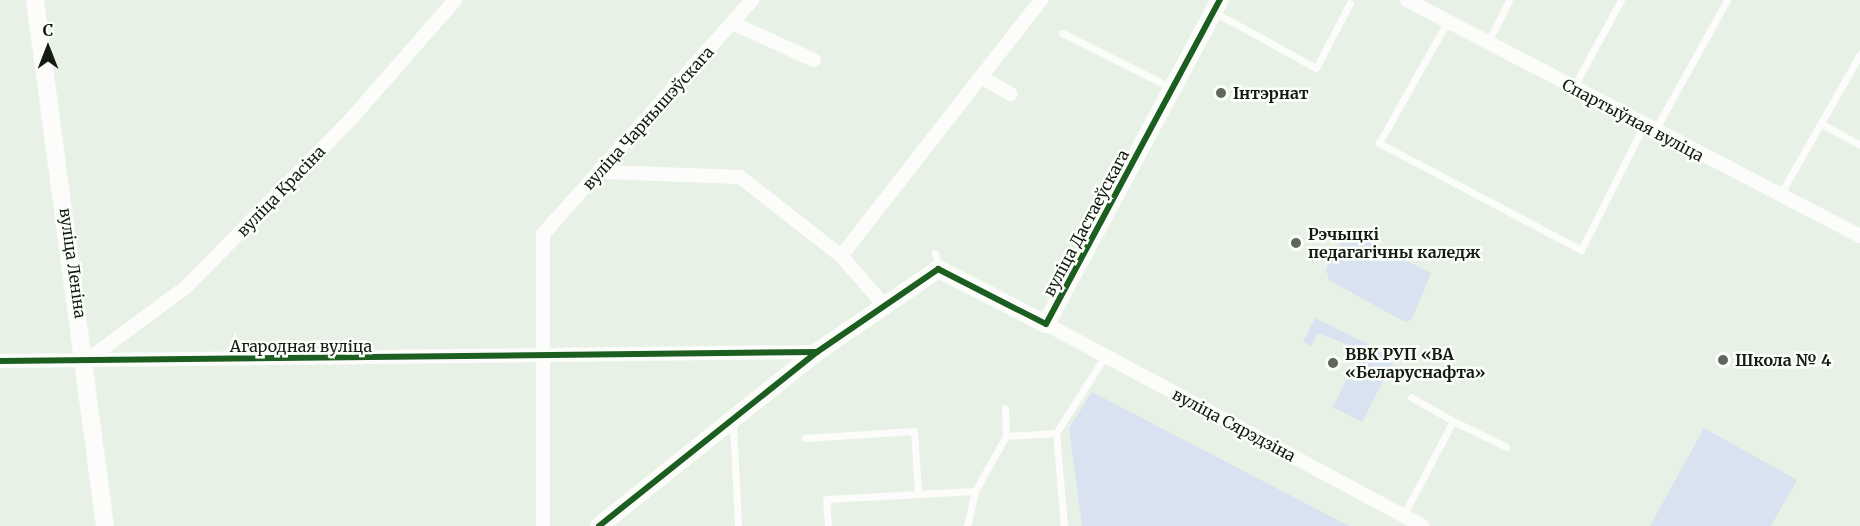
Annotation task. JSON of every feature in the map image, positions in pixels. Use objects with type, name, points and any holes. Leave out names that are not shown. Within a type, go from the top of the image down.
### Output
[{"type":"street","name":"вуліца Леніна","points":[[35,0],[87,360],[105,526]]},
{"type":"street","name":"вуліца Красіна","points":[[87,360],[186,287],[351,119],[455,0]]},
{"type":"street","name":"вуліца Чарнышэўскага","points":[[539,358],[543,234],[604,172],[752,0]]},
{"type":"street","points":[[841,256],[1041,0]]},
{"type":"street","name":"Спартыўная вуліца","points":[[1407,0],[1648,130],[1860,236]]},
{"type":"street","name":"вуліца Дастаеўскага","points":[[1046,324],[1217,6]]},
{"type":"street","points":[[732,23],[814,60]]},
{"type":"street","points":[[981,77],[1011,94]]},
{"type":"street","points":[[604,172],[740,177],[841,256],[885,306]]},
{"type":"street","points":[[598,526],[733,423],[818,352],[885,306],[937,261],[1046,324]]},
{"type":"street","name":"вуліца Сярэдзіна","points":[[1046,324],[1422,526]]},
{"type":"street","name":"Агародная вуліца","points":[[0,361],[539,358],[818,352]]},
{"type":"street","points":[[539,358],[543,526]]},
{"type":"lane","points":[[1487,44],[1509,0]]},
{"type":"lane","points":[[1573,88],[1621,0]]},
{"type":"lane","points":[[1447,22],[1379,143],[1581,249],[1648,130],[1727,0]]},
{"type":"lane","points":[[1217,6],[1316,68],[1350,3]]},
{"type":"lane","points":[[1062,33],[1172,88]]},
{"type":"lane","points":[[1780,195],[1860,54]]},
{"type":"lane","points":[[1822,124],[1860,145]]},
{"type":"lane","points":[[1064,526],[1056,433],[1105,356]]},
{"type":"lane","points":[[1411,397],[1506,447]]},
{"type":"lane","points":[[967,526],[975,491],[1006,436],[1005,408]]},
{"type":"lane","points":[[1403,516],[1453,421]]},
{"type":"lane","points":[[733,423],[738,526]]},
{"type":"lane","points":[[806,438],[914,431],[918,493]]},
{"type":"lane","points":[[1006,436],[1056,433]]},
{"type":"lane","points":[[828,526],[826,499],[975,491]]},
{"type":"shaded area","points":[[1347,231],[1431,273],[1412,319],[1405,322],[1329,280],[1326,269]]},
{"type":"shaded area","points":[[1315,318],[1395,358],[1362,422],[1333,407],[1361,350],[1318,333],[1311,346],[1303,342]]},
{"type":"shaded area","points":[[1092,392],[1349,526],[1082,526],[1069,428]]},
{"type":"shaded area","points":[[1704,428],[1797,480],[1771,526],[1650,526]]},
{"type":"cycle path","points":[[599,526],[817,352],[938,269],[1046,324],[1220,0]]},
{"type":"cycle path","points":[[0,361],[817,352]]},
{"type":"place","name":"Інтэрнат","points":[[1221,93]]},
{"type":"place","name":"Рэчыцкі педагагічны каледж","points":[[1296,243]]},
{"type":"place","name":"Школа № 4","points":[[1723,360]]},
{"type":"place","name":"ВВК РУП «ВА «Беларуснафта»","points":[[1333,363]]}]
